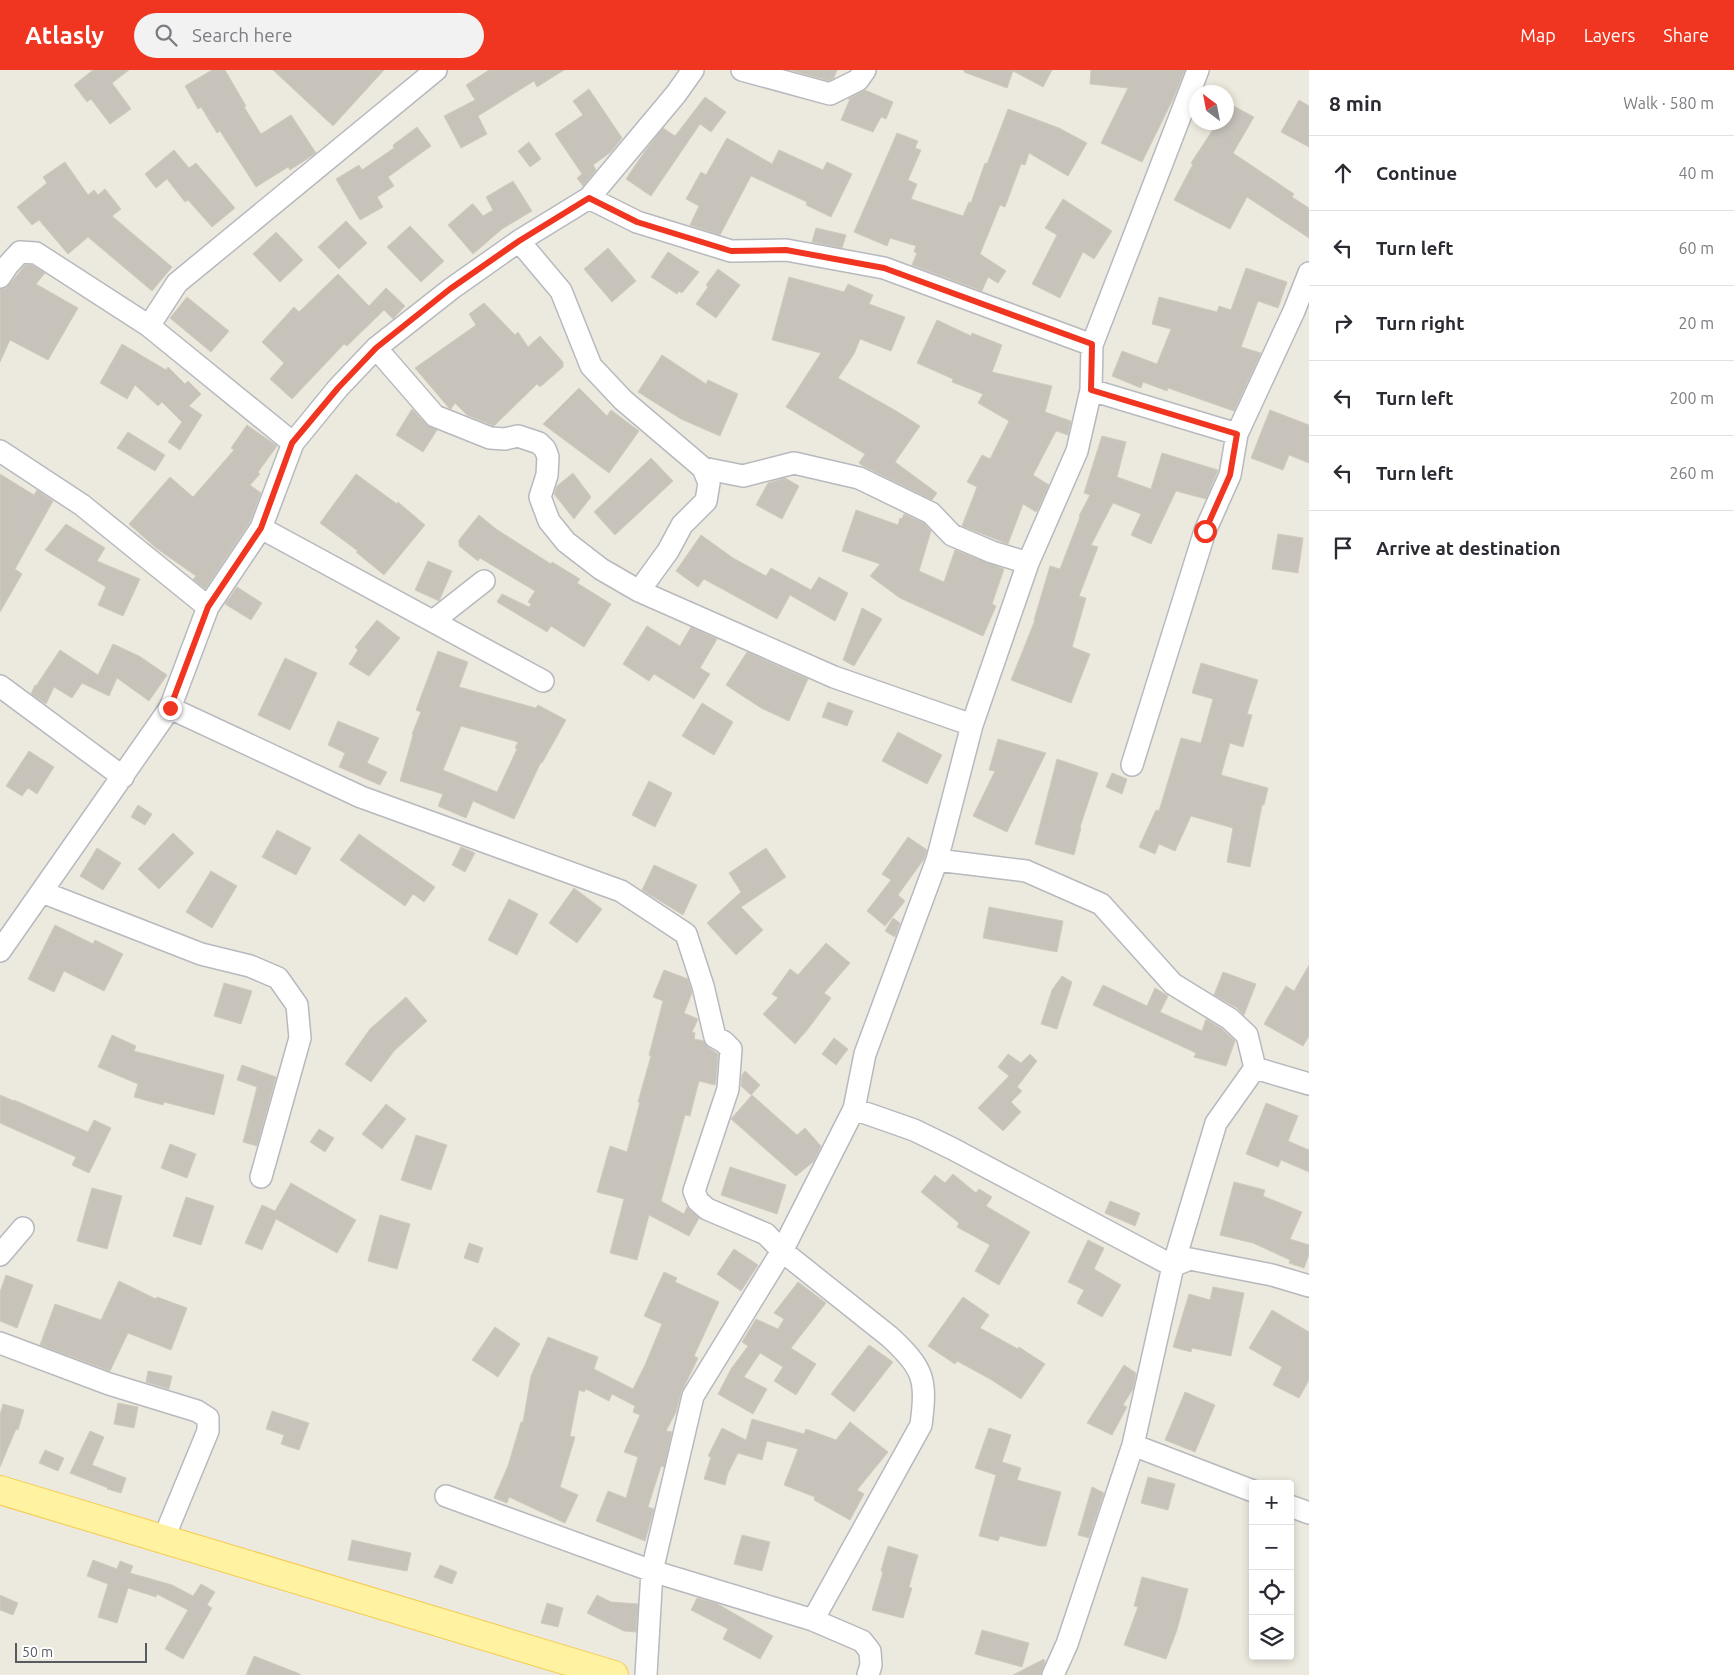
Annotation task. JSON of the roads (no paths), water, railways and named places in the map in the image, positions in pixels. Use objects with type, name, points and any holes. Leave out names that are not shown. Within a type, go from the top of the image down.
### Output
[{"type":"main road","points":[[0,1490],[614,1675]]},
{"type":"street","points":[[148,326],[177,283],[436,70]]},
{"type":"street","points":[[0,951],[170,708],[208,607],[261,528],[292,443],[338,388],[376,348],[450,289],[519,241],[589,198],[676,94],[693,70]]},
{"type":"street","points":[[742,70],[830,94],[858,80],[865,70]]},
{"type":"street","points":[[646,1675],[652,1571],[692,1396],[782,1251],[854,1110],[865,1054],[937,860],[972,725],[1028,563],[1077,451],[1091,390],[1092,344],[1198,70]]},
{"type":"street","points":[[589,198],[637,222],[731,251],[786,250],[884,268],[1092,344]]},
{"type":"street","points":[[519,241],[562,291],[591,366],[623,400],[704,468],[743,476],[794,462],[859,478],[931,513],[952,535],[992,552],[1028,563]]},
{"type":"street","points":[[0,277],[20,252],[36,253],[148,326],[292,443]]},
{"type":"street","points":[[1132,765],[1205,531],[1230,475],[1237,434],[1294,311],[1309,273]]},
{"type":"street","points":[[376,348],[435,416],[490,438],[505,439],[518,436],[539,443],[545,448],[548,457],[546,475],[540,497],[549,521],[566,542],[601,569],[639,591],[834,676],[972,725]]},
{"type":"street","points":[[1091,390],[1237,434]]},
{"type":"street","points":[[0,451],[82,505],[208,607]]},
{"type":"street","points":[[639,591],[668,551],[682,525],[706,501],[709,483],[704,468]]},
{"type":"street","points":[[261,528],[543,681]]},
{"type":"street","points":[[433,621],[484,581]]},
{"type":"street","points":[[0,686],[123,776]]},
{"type":"street","points":[[170,708],[361,797],[621,891],[686,934],[703,986],[715,1037],[731,1049],[728,1089],[694,1191],[698,1201],[707,1209],[766,1234],[782,1251],[905,1351],[918,1367],[924,1385],[921,1425],[813,1620]]},
{"type":"street","points":[[937,860],[1026,872],[1101,904],[1173,984],[1230,1019],[1247,1035],[1254,1068],[1216,1123],[1172,1266],[1133,1445],[1067,1644],[1054,1675]]},
{"type":"street","points":[[42,892],[201,954],[250,966],[278,978],[297,1005],[300,1038],[261,1178]]},
{"type":"street","points":[[1254,1068],[1309,1084]]},
{"type":"street","points":[[854,1110],[914,1130],[938,1141],[1172,1266],[1190,1259],[1272,1275],[1309,1286]]},
{"type":"street","points":[[0,1255],[23,1228]]},
{"type":"street","points":[[0,1343],[108,1384],[197,1411],[208,1418],[208,1431],[163,1540]]},
{"type":"street","points":[[1133,1445],[1249,1489]]},
{"type":"street","points":[[446,1496],[652,1571],[813,1620],[862,1641],[870,1651],[871,1665],[868,1675]]},
{"type":"street","points":[[1294,1507],[1309,1513]]}]
